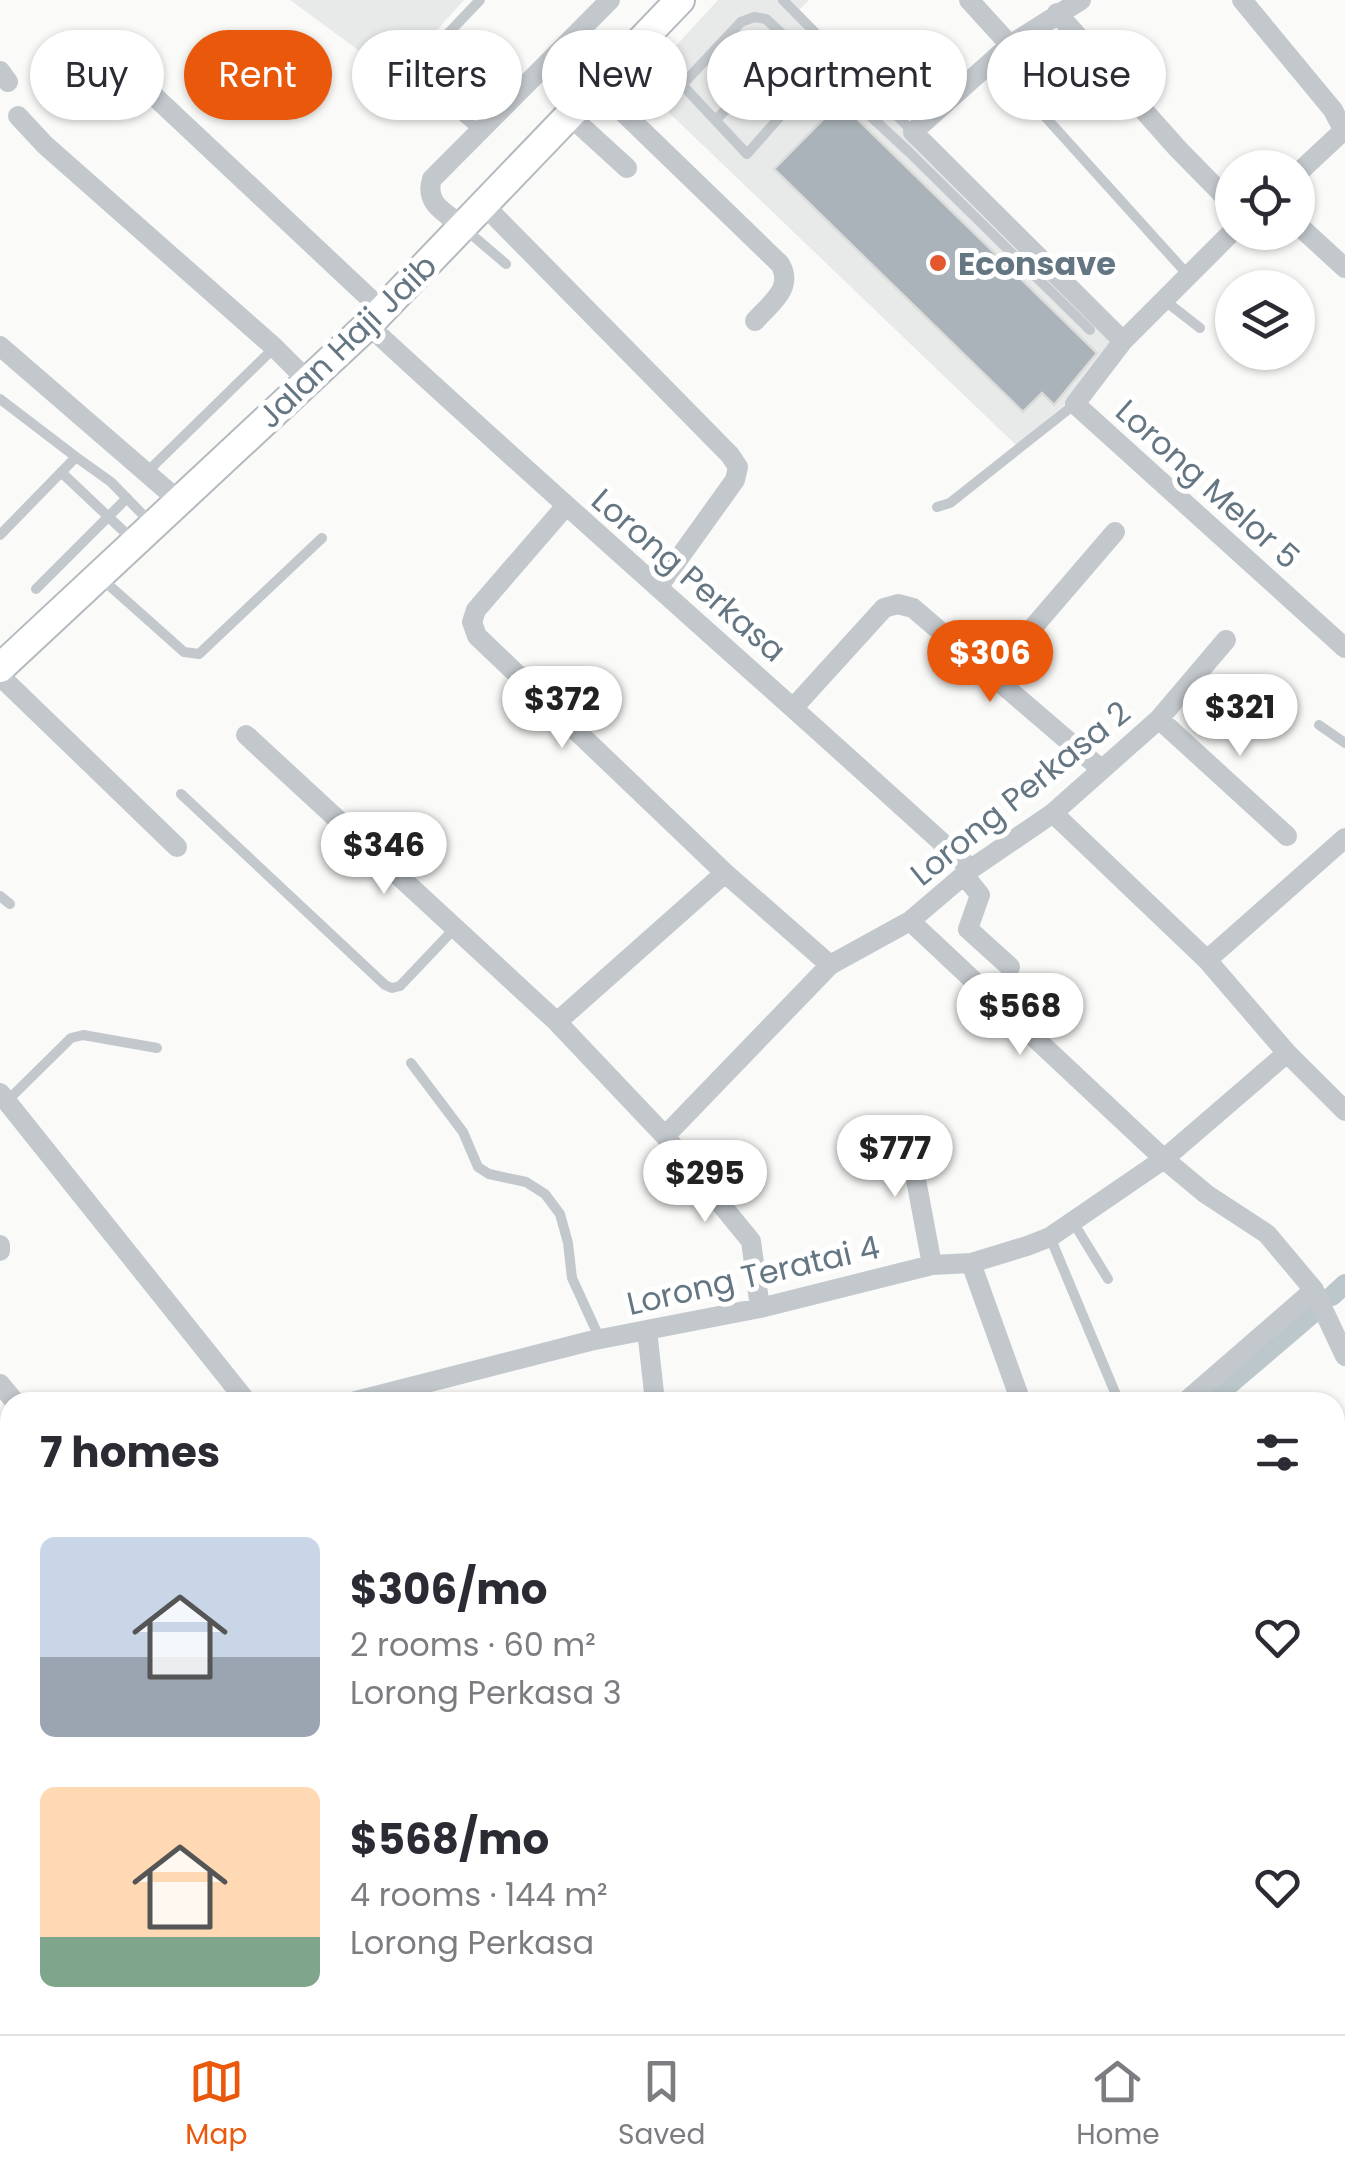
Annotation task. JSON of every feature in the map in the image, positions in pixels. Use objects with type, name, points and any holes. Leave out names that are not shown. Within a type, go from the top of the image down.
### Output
[{"type":"street","points":[[463,226],[431,201],[428,191],[432,180],[610,0]]},
{"type":"street","name":"Jalan Haji Jaib","points":[[651,30],[680,0]]},
{"type":"street","points":[[969,0],[988,30]]},
{"type":"street","points":[[1034,30],[1081,0]]},
{"type":"street","points":[[1242,0],[1333,110],[1344,132],[1315,158]]},
{"type":"street","points":[[1057,13],[1215,186]]},
{"type":"street","points":[[987,68],[914,141],[1123,341]]},
{"type":"street","name":"Lorong Perkasa","points":[[164,108],[565,506],[794,706],[968,872]]},
{"type":"street","points":[[18,116],[309,382]]},
{"type":"street","name":"Jalan Haji Jaib","points":[[0,668],[375,318],[564,120]]},
{"type":"street","points":[[574,120],[627,168]]},
{"type":"street","points":[[631,120],[780,264],[786,274],[784,288],[755,320]]},
{"type":"street","points":[[484,204],[738,467],[735,480],[659,586]]},
{"type":"street","points":[[1315,241],[1345,268]]},
{"type":"street","points":[[1075,404],[1123,341],[1215,249]]},
{"type":"street","points":[[0,346],[178,500]]},
{"type":"street","name":"Lorong Melor 5","points":[[1075,404],[1345,648]]},
{"type":"street","points":[[565,506],[476,610],[472,622],[478,636],[725,873],[830,965]]},
{"type":"street","points":[[993,674],[1115,532]]},
{"type":"street","points":[[794,706],[884,608],[898,604],[914,608],[1100,769]]},
{"type":"street","name":"Lorong Perkasa 2","points":[[665,1136],[830,965],[910,921],[968,872],[1053,813],[1159,720],[1226,640]]},
{"type":"street","points":[[0,676],[176,847]]},
{"type":"street","points":[[1159,720],[1287,836]]},
{"type":"street","points":[[246,735],[557,1022],[665,1136],[751,1241],[760,1308]]},
{"type":"street","points":[[1053,813],[1206,960],[1287,1054],[1345,1110]]},
{"type":"street","points":[[1206,960],[1345,838]]},
{"type":"street","points":[[968,872],[980,895],[968,929],[1010,967]]},
{"type":"street","points":[[557,1022],[725,873]]},
{"type":"street","points":[[910,921],[1164,1159],[1206,1194],[1267,1234],[1314,1290],[1345,1356]]},
{"type":"street","name":"Lorong Teratai 4","points":[[391,1392],[600,1339],[760,1308],[932,1265],[970,1263],[1050,1237],[1164,1159],[1287,1054]]},
{"type":"street","points":[[4,1097],[239,1392]]},
{"type":"street","points":[[906,1126],[932,1265]]},
{"type":"street","points":[[970,1263],[1017,1392]]},
{"type":"street","points":[[1197,1392],[1314,1290]]},
{"type":"street","points":[[647,1330],[654,1392]]},
{"type":"lane","points":[[480,0],[419,64],[416,74],[420,83],[480,130]]},
{"type":"lane","points":[[783,0],[1090,330]]},
{"type":"lane","points":[[734,30],[754,17],[766,20],[777,30]]},
{"type":"lane","points":[[687,80],[707,58]]},
{"type":"lane","points":[[687,90],[707,111]]},
{"type":"lane","points":[[716,120],[748,154],[777,120]]},
{"type":"lane","points":[[886,120],[914,141]]},
{"type":"lane","points":[[1058,120],[1189,276]]},
{"type":"lane","points":[[463,226],[506,264]]},
{"type":"lane","points":[[1164,300],[1200,328]]},
{"type":"lane","points":[[146,473],[274,348]]},
{"type":"lane","points":[[0,399],[94,468],[127,498],[143,532]]},
{"type":"lane","points":[[937,507],[950,503],[1075,404]]},
{"type":"lane","points":[[0,535],[76,457]]},
{"type":"lane","points":[[61,472],[109,516],[143,532]]},
{"type":"lane","points":[[36,589],[127,498]]},
{"type":"lane","points":[[98,575],[184,652],[199,654],[322,538]]},
{"type":"lane","points":[[1319,724],[1345,743]]},
{"type":"lane","points":[[180,794],[385,985],[400,986],[455,928]]},
{"type":"lane","points":[[4,1097],[70,1038],[83,1036],[157,1048]]},
{"type":"lane","points":[[411,1063],[463,1132],[478,1167],[490,1174],[526,1182],[545,1194],[560,1214],[572,1278],[600,1339]]},
{"type":"lane","points":[[1072,1222],[1108,1279]]},
{"type":"lane","points":[[1050,1237],[1115,1392]]},
{"type":"shaded area","points":[[290,0],[464,0],[437,30],[352,30],[352,45]]},
{"type":"shaded area","points":[[718,0],[809,0],[793,16],[807,30],[707,30],[707,120],[895,120],[1114,342],[1069,401],[1016,445],[677,120],[687,120],[687,34]]},
{"type":"building","name":"Econsave","points":[[822,120],[858,120],[1097,353],[1054,405],[1042,393],[1023,412],[774,169]]},
{"type":"waterway","points":[[1332,1296],[1345,1284]]},
{"type":"waterway","points":[[1221,1392],[1319,1308]]},
{"type":"place","name":"Econsave","points":[[938,263]]}]
